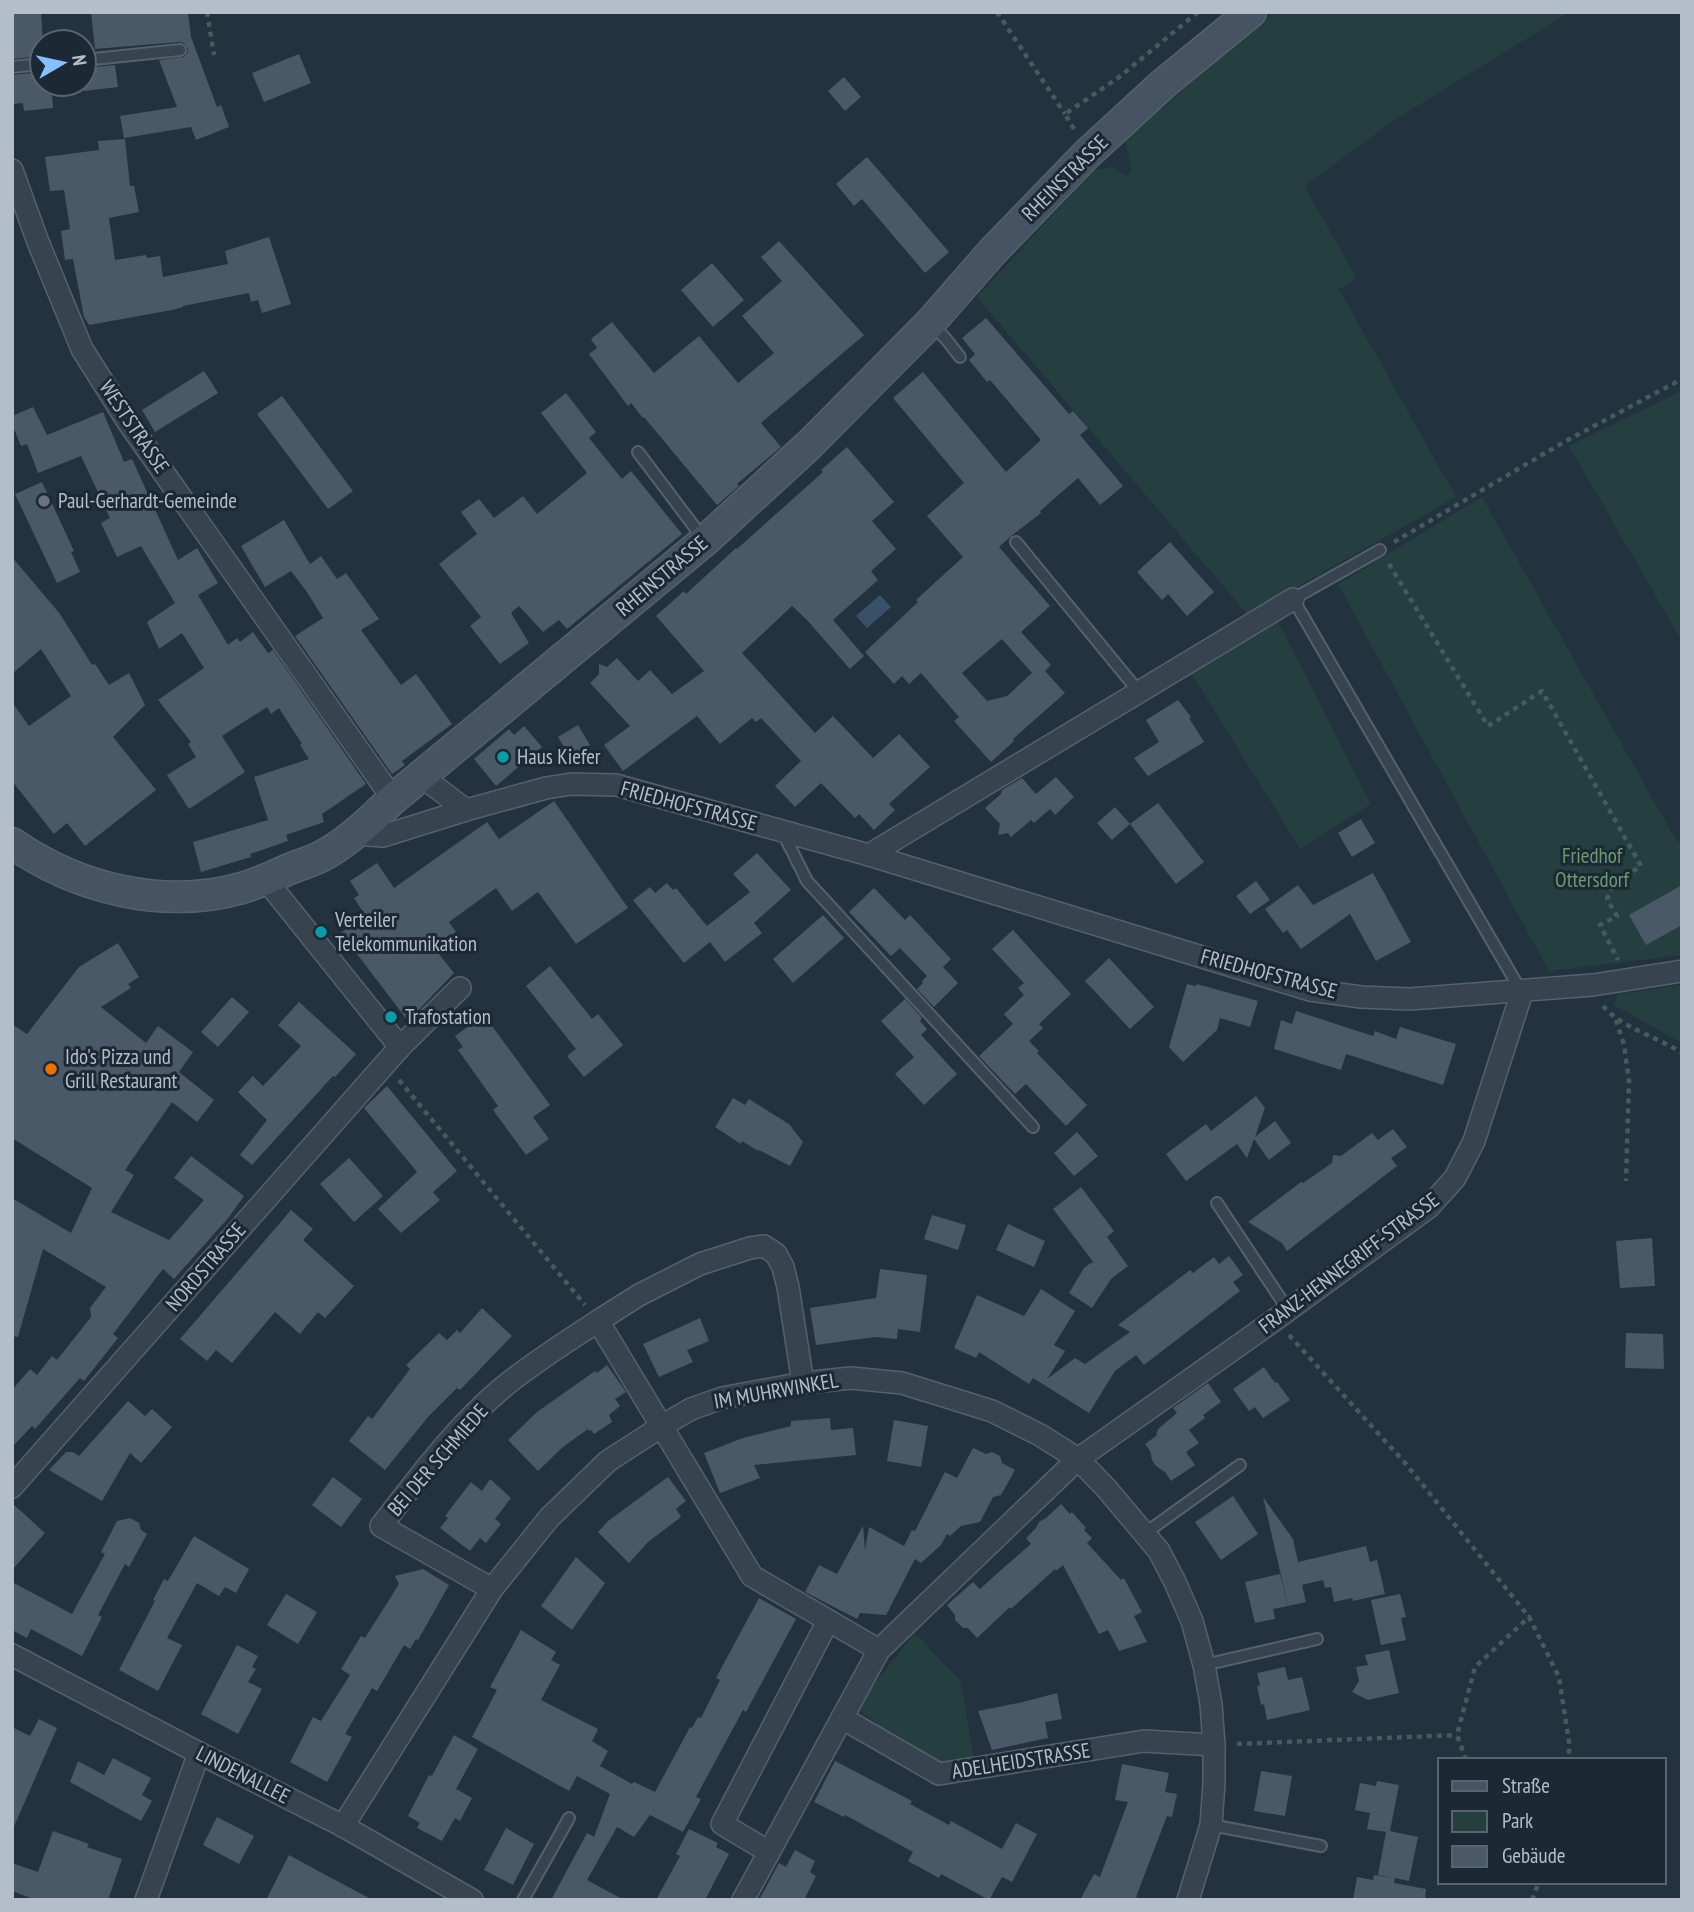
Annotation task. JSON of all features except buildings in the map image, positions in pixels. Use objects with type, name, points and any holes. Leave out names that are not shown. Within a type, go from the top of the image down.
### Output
[{"type":"main road","name":"RHEINSTRASSE","points":[[12,843],[71,875],[104,887],[169,898],[240,889],[322,856],[354,834],[708,538],[808,445],[930,323],[993,251],[1087,154],[1163,84],[1251,12]]},
{"type":"street","name":"WESTSTRASSE","points":[[12,170],[82,349],[128,422],[393,799]]},
{"type":"street","points":[[869,855],[1293,598]]},
{"type":"street","points":[[421,776],[466,810]]},
{"type":"street","name":"FRIEDHOFSTRASSE","points":[[354,834],[383,836],[546,788],[571,784],[616,785],[869,855],[1310,990],[1361,997],[1409,999],[1593,985],[1682,971]]},
{"type":"street","points":[[267,880],[400,1046]]},
{"type":"street","name":"NORDSTRASSE","points":[[12,1488],[400,1046],[460,988]]},
{"type":"street","name":"FRANZ-HENNEGRIFF-STRASSE","points":[[1078,1459],[1429,1207],[1455,1178],[1474,1141],[1521,992]]},
{"type":"street","points":[[803,1383],[783,1267],[776,1254],[764,1247],[732,1253],[687,1270],[639,1295],[598,1321],[752,1576],[878,1650]]},
{"type":"street","name":"BEI DER SCHMIEDE","points":[[492,1589],[381,1526],[424,1470],[500,1390],[598,1321]]},
{"type":"street","name":"IM MUHRWINKEL","points":[[343,1826],[492,1589],[549,1518],[608,1461],[691,1409],[722,1398],[803,1383],[851,1378],[902,1383],[992,1411],[1040,1435],[1078,1459],[1158,1551],[1192,1621],[1211,1704],[1214,1745],[1211,1825],[1188,1900]]},
{"type":"street","points":[[743,1900],[878,1650],[1078,1459]]},
{"type":"street","points":[[768,1852],[722,1824],[828,1621]]},
{"type":"street","name":"LINDENALLEE","points":[[12,1655],[343,1826],[472,1900]]},
{"type":"street","name":"ADELHEIDSTRASSE","points":[[842,1718],[939,1774],[1144,1741],[1214,1745]]},
{"type":"street","points":[[146,1900],[199,1753]]},
{"type":"lane","points":[[98,59],[180,50]]},
{"type":"lane","points":[[930,323],[960,357]]},
{"type":"lane","points":[[638,452],[696,529],[708,538]]},
{"type":"lane","points":[[1016,542],[1139,692]]},
{"type":"lane","points":[[1380,550],[1293,598],[1521,992]]},
{"type":"lane","points":[[782,831],[807,881],[1033,1127]]},
{"type":"lane","points":[[1217,1203],[1282,1314]]},
{"type":"lane","points":[[1144,1534],[1240,1465]]},
{"type":"lane","points":[[1204,1665],[1317,1639]]},
{"type":"lane","points":[[523,1900],[569,1818]]},
{"type":"lane","points":[[1211,1825],[1321,1846]]},
{"type":"path","points":[[207,12],[214,55]]},
{"type":"path","points":[[997,12],[1065,114],[1087,154]]},
{"type":"path","points":[[1065,114],[1118,78],[1198,12]]},
{"type":"path","points":[[1619,981],[1618,959],[1600,925],[1617,916],[1607,899],[1613,885],[1641,866],[1542,691],[1488,726],[1380,550],[1564,442],[1682,379]]},
{"type":"path","points":[[1593,985],[1603,1006],[1616,1020],[1666,1042],[1682,1054]]},
{"type":"path","points":[[1616,1020],[1624,1045],[1629,1081],[1626,1181]]},
{"type":"path","points":[[385,1063],[598,1321]]},
{"type":"path","points":[[1282,1314],[1529,1617],[1559,1677],[1569,1758]]},
{"type":"path","points":[[1465,1758],[1457,1735],[1475,1667],[1529,1617]]},
{"type":"path","points":[[1214,1745],[1457,1735]]},
{"type":"green space","points":[[1274,12],[1570,12],[1396,119],[1304,186],[1357,278],[1339,289],[1456,497],[1248,615],[977,297],[1094,170],[1113,167],[1126,176],[1132,170],[1125,140]]},
{"type":"green space","points":[[1682,392],[1682,641],[1569,446]]},
{"type":"green space","name":"Friedhof Ottersdorf","points":[[1482,497],[1677,842],[1682,840],[1682,955],[1549,971],[1338,584]]},
{"type":"green space","points":[[1277,620],[1371,804],[1300,849],[1190,671]]},
{"type":"green space","points":[[1682,985],[1682,1043],[1614,1005],[1618,994]]},
{"type":"green space","points":[[915,1633],[961,1682],[974,1762],[940,1765],[913,1754],[856,1707]]},
{"type":"water","points":[[880,595],[891,607],[867,628],[856,616]]},
{"type":"place","name":"Paul-Gerhardt-Gemeinde","points":[[44,501]]},
{"type":"place","name":"Haus Kiefer","points":[[503,757]]},
{"type":"place","name":"Verteiler Telekommunikation","points":[[321,932]]},
{"type":"place","name":"Trafostation","points":[[391,1017]]},
{"type":"place","name":"Ido's Pizza und Grill Restaurant","points":[[51,1069]]}]
